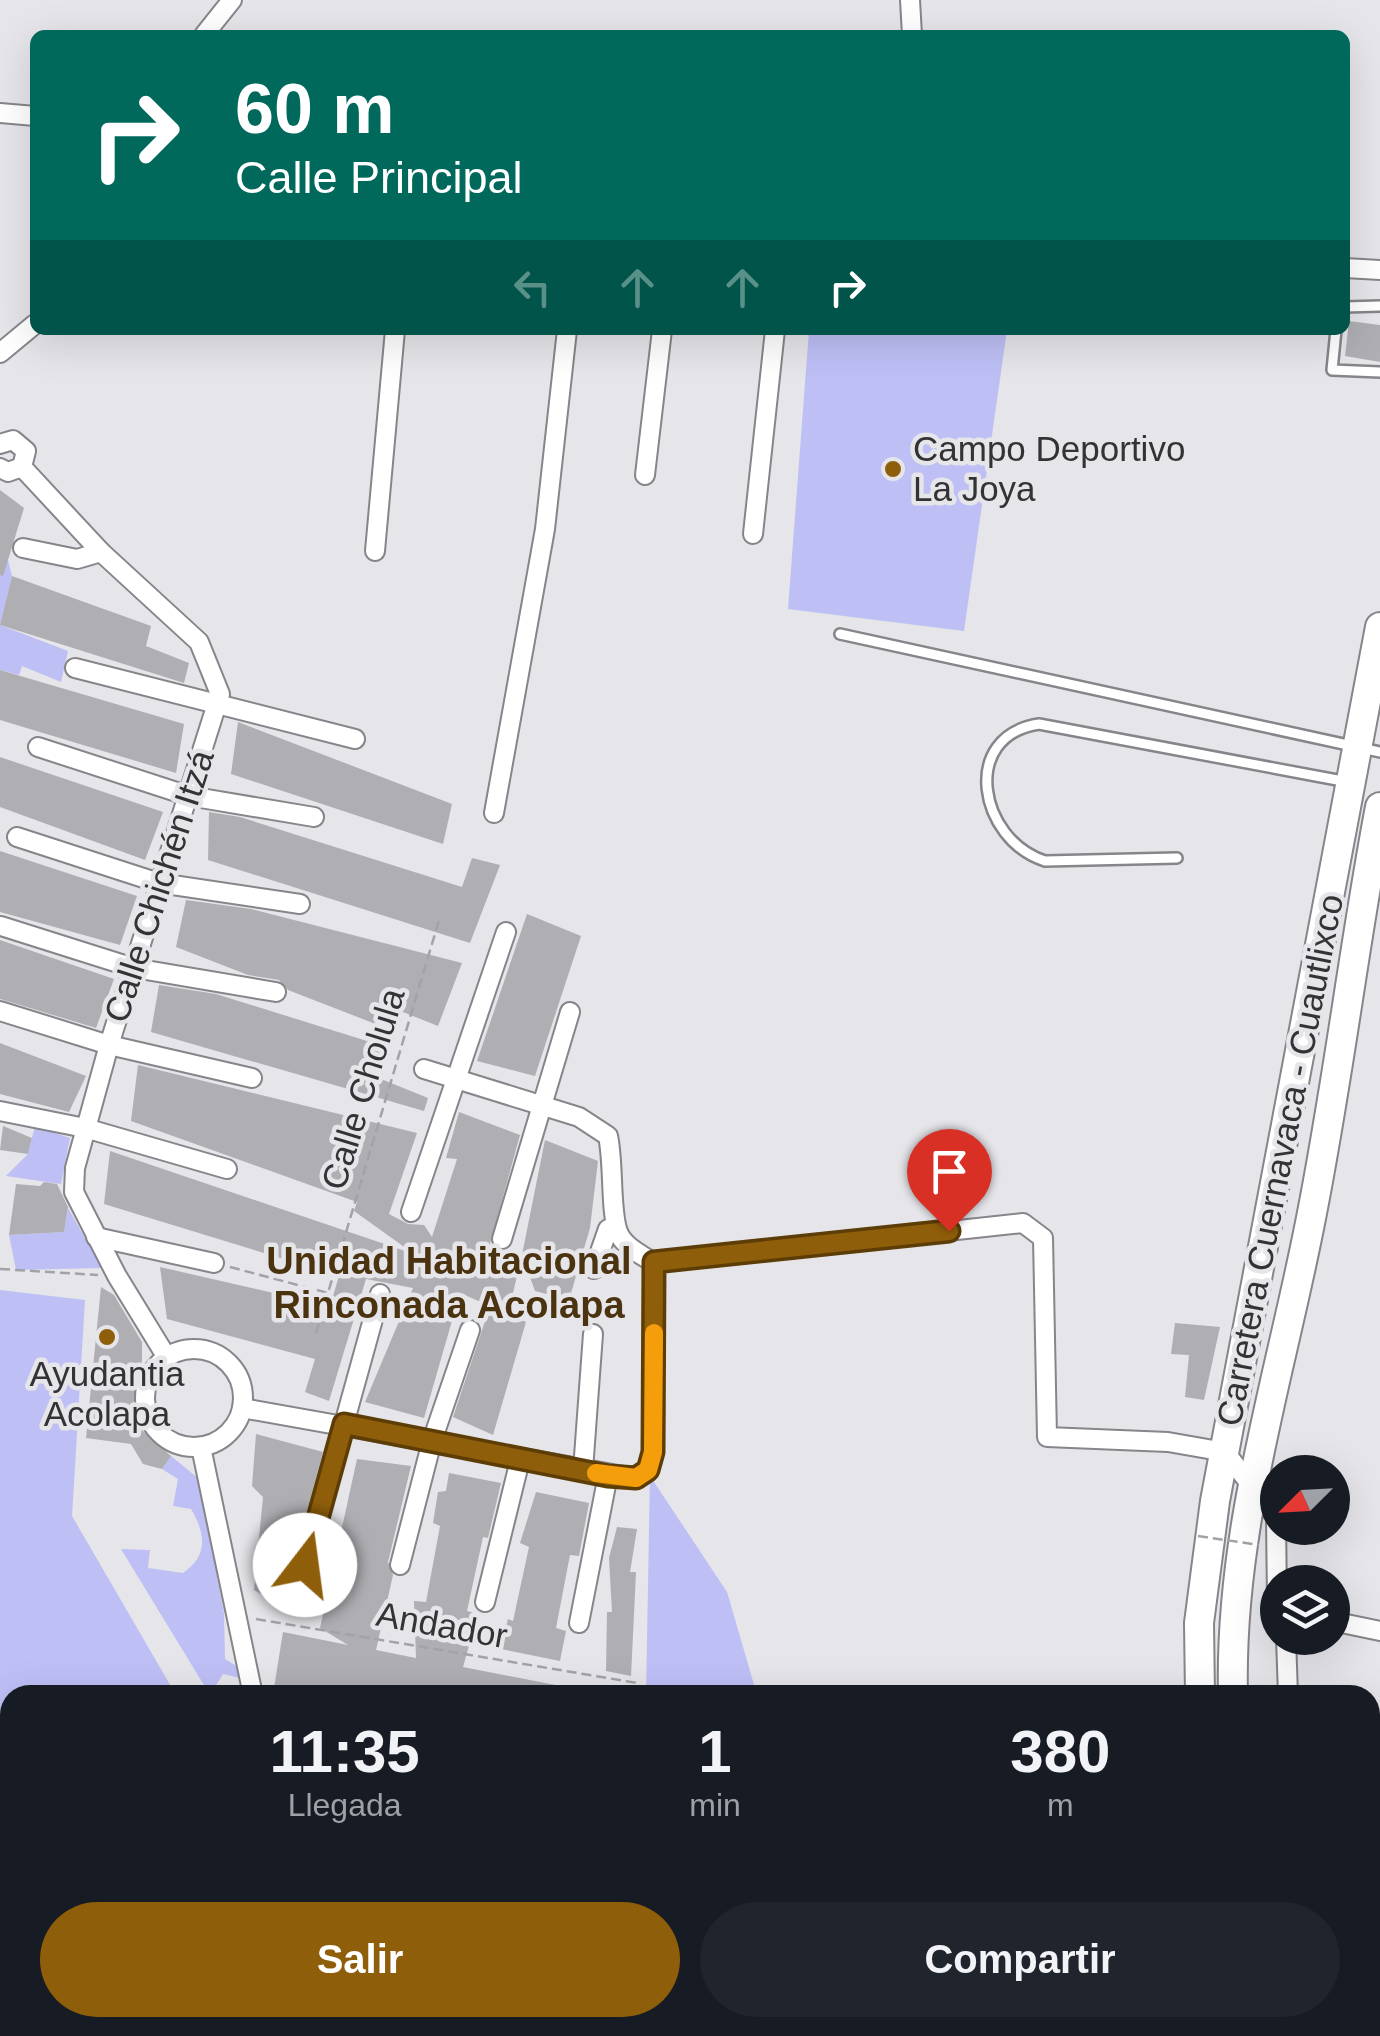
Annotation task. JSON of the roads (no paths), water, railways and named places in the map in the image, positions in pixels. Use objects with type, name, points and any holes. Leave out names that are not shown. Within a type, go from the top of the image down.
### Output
[{"type":"main road","name":"Carretera Cuernavaca - Cuautlixco","points":[[1200,1685],[1202,1591],[1225,1452],[1350,783],[1368,749],[1380,627]]},
{"type":"main road","name":"Carretera Cuernavaca - Cuautlixco","points":[[1233,1685],[1233,1618],[1251,1481],[1306,1245],[1380,807]]},
{"type":"main road","points":[[1266,1238],[1306,1245]]},
{"type":"street","points":[[208,30],[232,0]]},
{"type":"street","points":[[910,0],[912,30]]},
{"type":"street","points":[[0,113],[30,116]]},
{"type":"street","points":[[1350,268],[1380,270]]},
{"type":"street","points":[[0,353],[30,328]]},
{"type":"street","points":[[375,550],[395,335]]},
{"type":"street","points":[[494,814],[545,530],[566,335]]},
{"type":"street","points":[[645,474],[661,335]]},
{"type":"street","points":[[753,534],[773,335]]},
{"type":"street","name":"Calle Chichén Itzá","points":[[0,444],[13,440],[20,444],[26,451],[22,467],[100,552],[199,642],[220,694],[84,1128],[74,1192],[116,1276],[166,1356]]},
{"type":"street","points":[[0,468],[8,472],[22,467]]},
{"type":"street","points":[[23,548],[77,559],[100,552]]},
{"type":"street","points":[[75,668],[355,738]]},
{"type":"street","points":[[38,747],[189,796],[314,818]]},
{"type":"street","points":[[17,837],[159,883],[300,904]]},
{"type":"street","points":[[1,926],[134,968],[276,992]]},
{"type":"street","points":[[410,1212],[506,932]]},
{"type":"street","points":[[0,1011],[109,1045],[252,1078]]},
{"type":"street","points":[[502,1239],[570,1012]]},
{"type":"street","points":[[424,1070],[579,1117],[608,1136],[618,1232]]},
{"type":"street","points":[[0,1112],[84,1128],[227,1169]]},
{"type":"street","points":[[594,1269],[602,1236],[608,1229],[618,1232],[634,1250],[654,1262],[1023,1224],[1043,1238],[1047,1437],[1168,1442],[1225,1452],[1276,1517],[1277,1565]]},
{"type":"street","points":[[96,1237],[214,1263]]},
{"type":"street","points":[[242,1408],[636,1478],[648,1470],[653,1452],[654,1262]]},
{"type":"street","points":[[305,1565],[380,1294]]},
{"type":"street","points":[[400,1566],[432,1441],[470,1330]]},
{"type":"street","points":[[582,1470],[593,1334]]},
{"type":"street","points":[[188,1348],[211,1351],[230,1364],[241,1384],[242,1408],[234,1426],[220,1440],[201,1446],[179,1445],[160,1434],[148,1416],[144,1394],[151,1372],[166,1356],[188,1348]]},
{"type":"street","points":[[201,1446],[240,1616],[251,1685]]},
{"type":"street","points":[[485,1602],[520,1460]]},
{"type":"street","points":[[580,1623],[608,1476]]},
{"type":"street","points":[[1350,1624],[1380,1631]]},
{"type":"street","points":[[1287,1655],[1288,1685]]},
{"type":"lane","points":[[1350,307],[1380,306]]},
{"type":"lane","points":[[1336,335],[1332,370],[1380,372]]},
{"type":"lane","points":[[840,634],[1368,749]]},
{"type":"lane","points":[[1176,858],[1045,861],[1024,854],[997,823],[986,798],[988,776],[999,742],[1017,728],[1039,724],[1350,783]]},
{"type":"place","name":"Campo Deportivo La Joya","points":[[893,469]]},
{"type":"place","name":"Ayudantia Acolapa","points":[[107,1337]]},
{"type":"district","name":"Unidad Habitacional Rinconada Acolapa","points":[[449,1283]]}]
